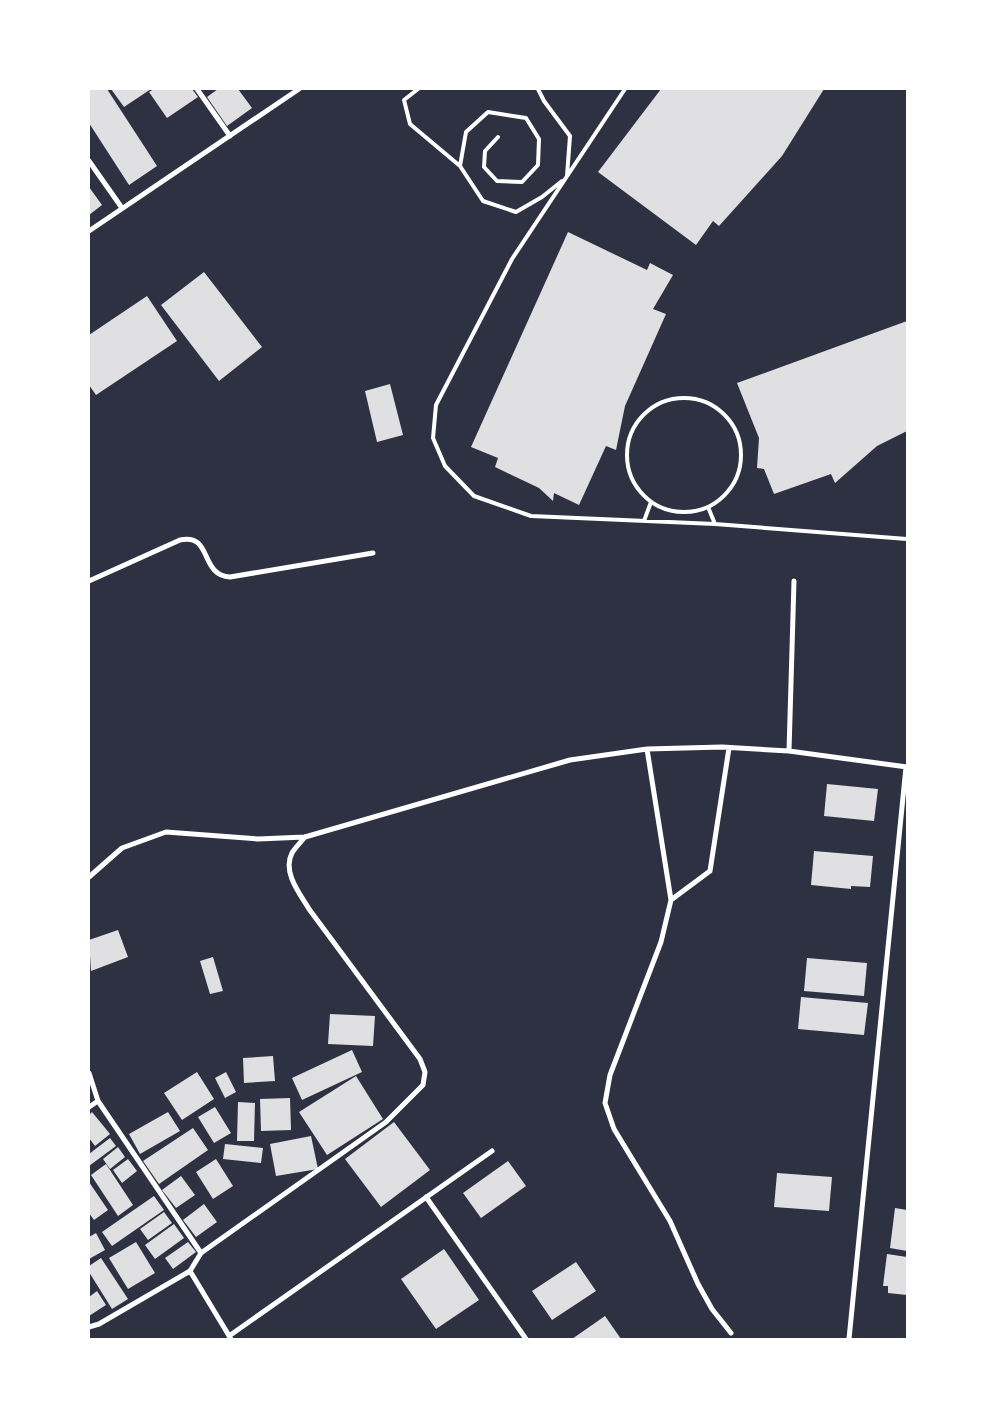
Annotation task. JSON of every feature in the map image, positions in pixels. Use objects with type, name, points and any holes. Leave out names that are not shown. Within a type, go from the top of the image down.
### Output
[{"type":"street","points":[[197,89],[230,136]]},
{"type":"street","points":[[89,231],[300,89]]},
{"type":"street","points":[[89,161],[122,208]]},
{"type":"street","points":[[89,580],[180,540],[190,538],[198,542],[212,569],[219,576],[230,577],[373,553]]},
{"type":"street","points":[[789,751],[794,581]]},
{"type":"street","points":[[671,900],[710,871],[728,748]]},
{"type":"street","points":[[89,877],[122,848],[166,832],[258,839],[305,837],[570,760],[647,749],[728,748],[789,751],[907,767],[849,1339]]},
{"type":"street","points":[[647,749],[671,900],[661,942],[610,1075],[605,1103],[614,1130],[670,1221],[698,1284],[712,1309],[731,1333]]},
{"type":"street","points":[[89,1327],[99,1324],[190,1271],[200,1253],[386,1122],[423,1085],[425,1072],[420,1059],[309,909],[296,888],[289,870],[291,854],[305,837]]},
{"type":"street","points":[[89,1074],[98,1101],[200,1253]]},
{"type":"street","points":[[89,1107],[98,1101]]},
{"type":"street","points":[[190,1271],[230,1337],[492,1151]]},
{"type":"street","points":[[426,1197],[526,1339]]},
{"type":"lane","points":[[418,89],[404,100],[410,124],[460,166],[483,201],[516,212],[542,197],[567,177],[570,136],[544,102],[538,89]]},
{"type":"lane","points":[[625,89],[512,259],[436,405],[433,438],[445,466],[474,496],[531,516],[715,524],[907,539]]},
{"type":"lane","points":[[460,166],[466,132],[488,112],[526,118],[539,139],[538,165],[522,182],[496,181],[484,167],[485,151],[498,137]]},
{"type":"lane","points":[[676,398],[695,398],[713,405],[728,417],[738,433],[742,453],[740,472],[730,489],[708,507],[685,512],[668,510],[651,502],[637,488],[629,471],[627,452],[631,433],[642,416],[657,404],[676,398]]},
{"type":"lane","points":[[644,521],[651,502]]},
{"type":"lane","points":[[708,507],[715,524]]},
{"type":"building","points":[[89,89],[107,89],[157,166],[129,185],[89,123]]},
{"type":"building","points":[[111,89],[151,89],[124,107]]},
{"type":"building","points":[[154,89],[192,89],[198,97],[167,118],[149,92]]},
{"type":"building","points":[[218,89],[238,89],[252,108],[227,126],[207,97]]},
{"type":"building","points":[[661,89],[824,89],[782,156],[719,226],[713,221],[696,245],[598,172]]},
{"type":"building","points":[[89,187],[102,205],[89,215]]},
{"type":"building","points":[[568,232],[647,270],[650,263],[673,275],[653,309],[666,314],[625,406],[616,450],[606,446],[579,505],[554,493],[553,501],[539,488],[495,467],[498,458],[471,447]]},
{"type":"building","points":[[204,272],[262,347],[219,381],[161,305]]},
{"type":"building","points":[[147,296],[177,341],[96,395],[89,385],[89,335]]},
{"type":"building","points":[[907,321],[907,431],[877,446],[835,483],[831,474],[774,494],[764,469],[757,468],[759,438],[737,383]]},
{"type":"building","points":[[390,384],[403,435],[377,442],[365,391]]},
{"type":"building","points":[[827,784],[878,789],[874,821],[824,816]]},
{"type":"building","points":[[814,851],[873,856],[870,887],[851,886],[851,889],[811,885]]},
{"type":"building","points":[[118,930],[128,957],[91,971],[89,940]]},
{"type":"building","points":[[213,957],[223,991],[210,994],[200,961]]},
{"type":"building","points":[[807,958],[867,963],[864,996],[804,991]]},
{"type":"building","points":[[801,997],[868,1003],[864,1035],[798,1029]]},
{"type":"building","points":[[330,1014],[375,1016],[373,1046],[328,1044]]},
{"type":"building","points":[[352,1050],[362,1072],[302,1100],[292,1078]]},
{"type":"building","points":[[273,1056],[275,1081],[244,1083],[243,1058]]},
{"type":"building","points":[[197,1072],[214,1099],[182,1120],[164,1093]]},
{"type":"building","points":[[226,1072],[236,1092],[225,1098],[215,1078]]},
{"type":"building","points":[[356,1076],[383,1119],[327,1155],[299,1112]]},
{"type":"building","points":[[290,1098],[291,1130],[261,1131],[260,1099]]},
{"type":"building","points":[[238,1102],[255,1103],[254,1141],[237,1141]]},
{"type":"building","points":[[215,1107],[231,1133],[214,1143],[198,1117]]},
{"type":"building","points":[[92,1112],[110,1134],[95,1146],[89,1138],[89,1115]]},
{"type":"building","points":[[168,1112],[180,1131],[140,1154],[129,1134]]},
{"type":"building","points":[[394,1122],[430,1170],[381,1207],[345,1159]]},
{"type":"building","points":[[193,1128],[208,1150],[159,1184],[143,1161]]},
{"type":"building","points":[[311,1136],[318,1169],[276,1176],[270,1144]]},
{"type":"building","points":[[110,1138],[116,1146],[89,1166],[89,1154]]},
{"type":"building","points":[[225,1144],[263,1148],[261,1163],[223,1159]]},
{"type":"building","points":[[118,1147],[125,1157],[110,1169],[103,1159]]},
{"type":"building","points":[[128,1159],[137,1171],[122,1183],[113,1170]]},
{"type":"building","points":[[216,1159],[233,1186],[213,1199],[196,1172]]},
{"type":"building","points":[[508,1161],[526,1186],[481,1218],[463,1193]]},
{"type":"building","points":[[106,1164],[133,1205],[118,1216],[91,1175]]},
{"type":"building","points":[[777,1173],[832,1177],[829,1211],[774,1207]]},
{"type":"building","points":[[181,1176],[195,1195],[176,1208],[162,1190]]},
{"type":"building","points":[[89,1182],[108,1210],[94,1220],[89,1213]]},
{"type":"building","points":[[154,1196],[164,1210],[112,1246],[102,1232]]},
{"type":"building","points":[[204,1204],[217,1222],[196,1237],[183,1220]]},
{"type":"building","points":[[895,1208],[907,1210],[907,1251],[890,1248]]},
{"type":"building","points":[[164,1212],[172,1223],[148,1240],[140,1229]]},
{"type":"building","points":[[174,1224],[184,1238],[155,1259],[145,1245]]},
{"type":"building","points":[[96,1233],[105,1250],[89,1259],[89,1237]]},
{"type":"building","points":[[136,1242],[155,1273],[128,1289],[109,1258]]},
{"type":"building","points":[[188,1242],[196,1252],[173,1269],[165,1258]]},
{"type":"building","points":[[444,1249],[479,1300],[436,1329],[401,1279]]},
{"type":"building","points":[[887,1254],[907,1257],[907,1295],[888,1293],[888,1286],[883,1286]]},
{"type":"building","points":[[101,1258],[128,1299],[112,1309],[89,1272],[89,1266]]},
{"type":"building","points":[[576,1262],[596,1291],[552,1320],[532,1291]]},
{"type":"building","points":[[97,1291],[106,1305],[89,1316],[89,1297]]},
{"type":"building","points":[[605,1316],[621,1339],[572,1339]]}]
